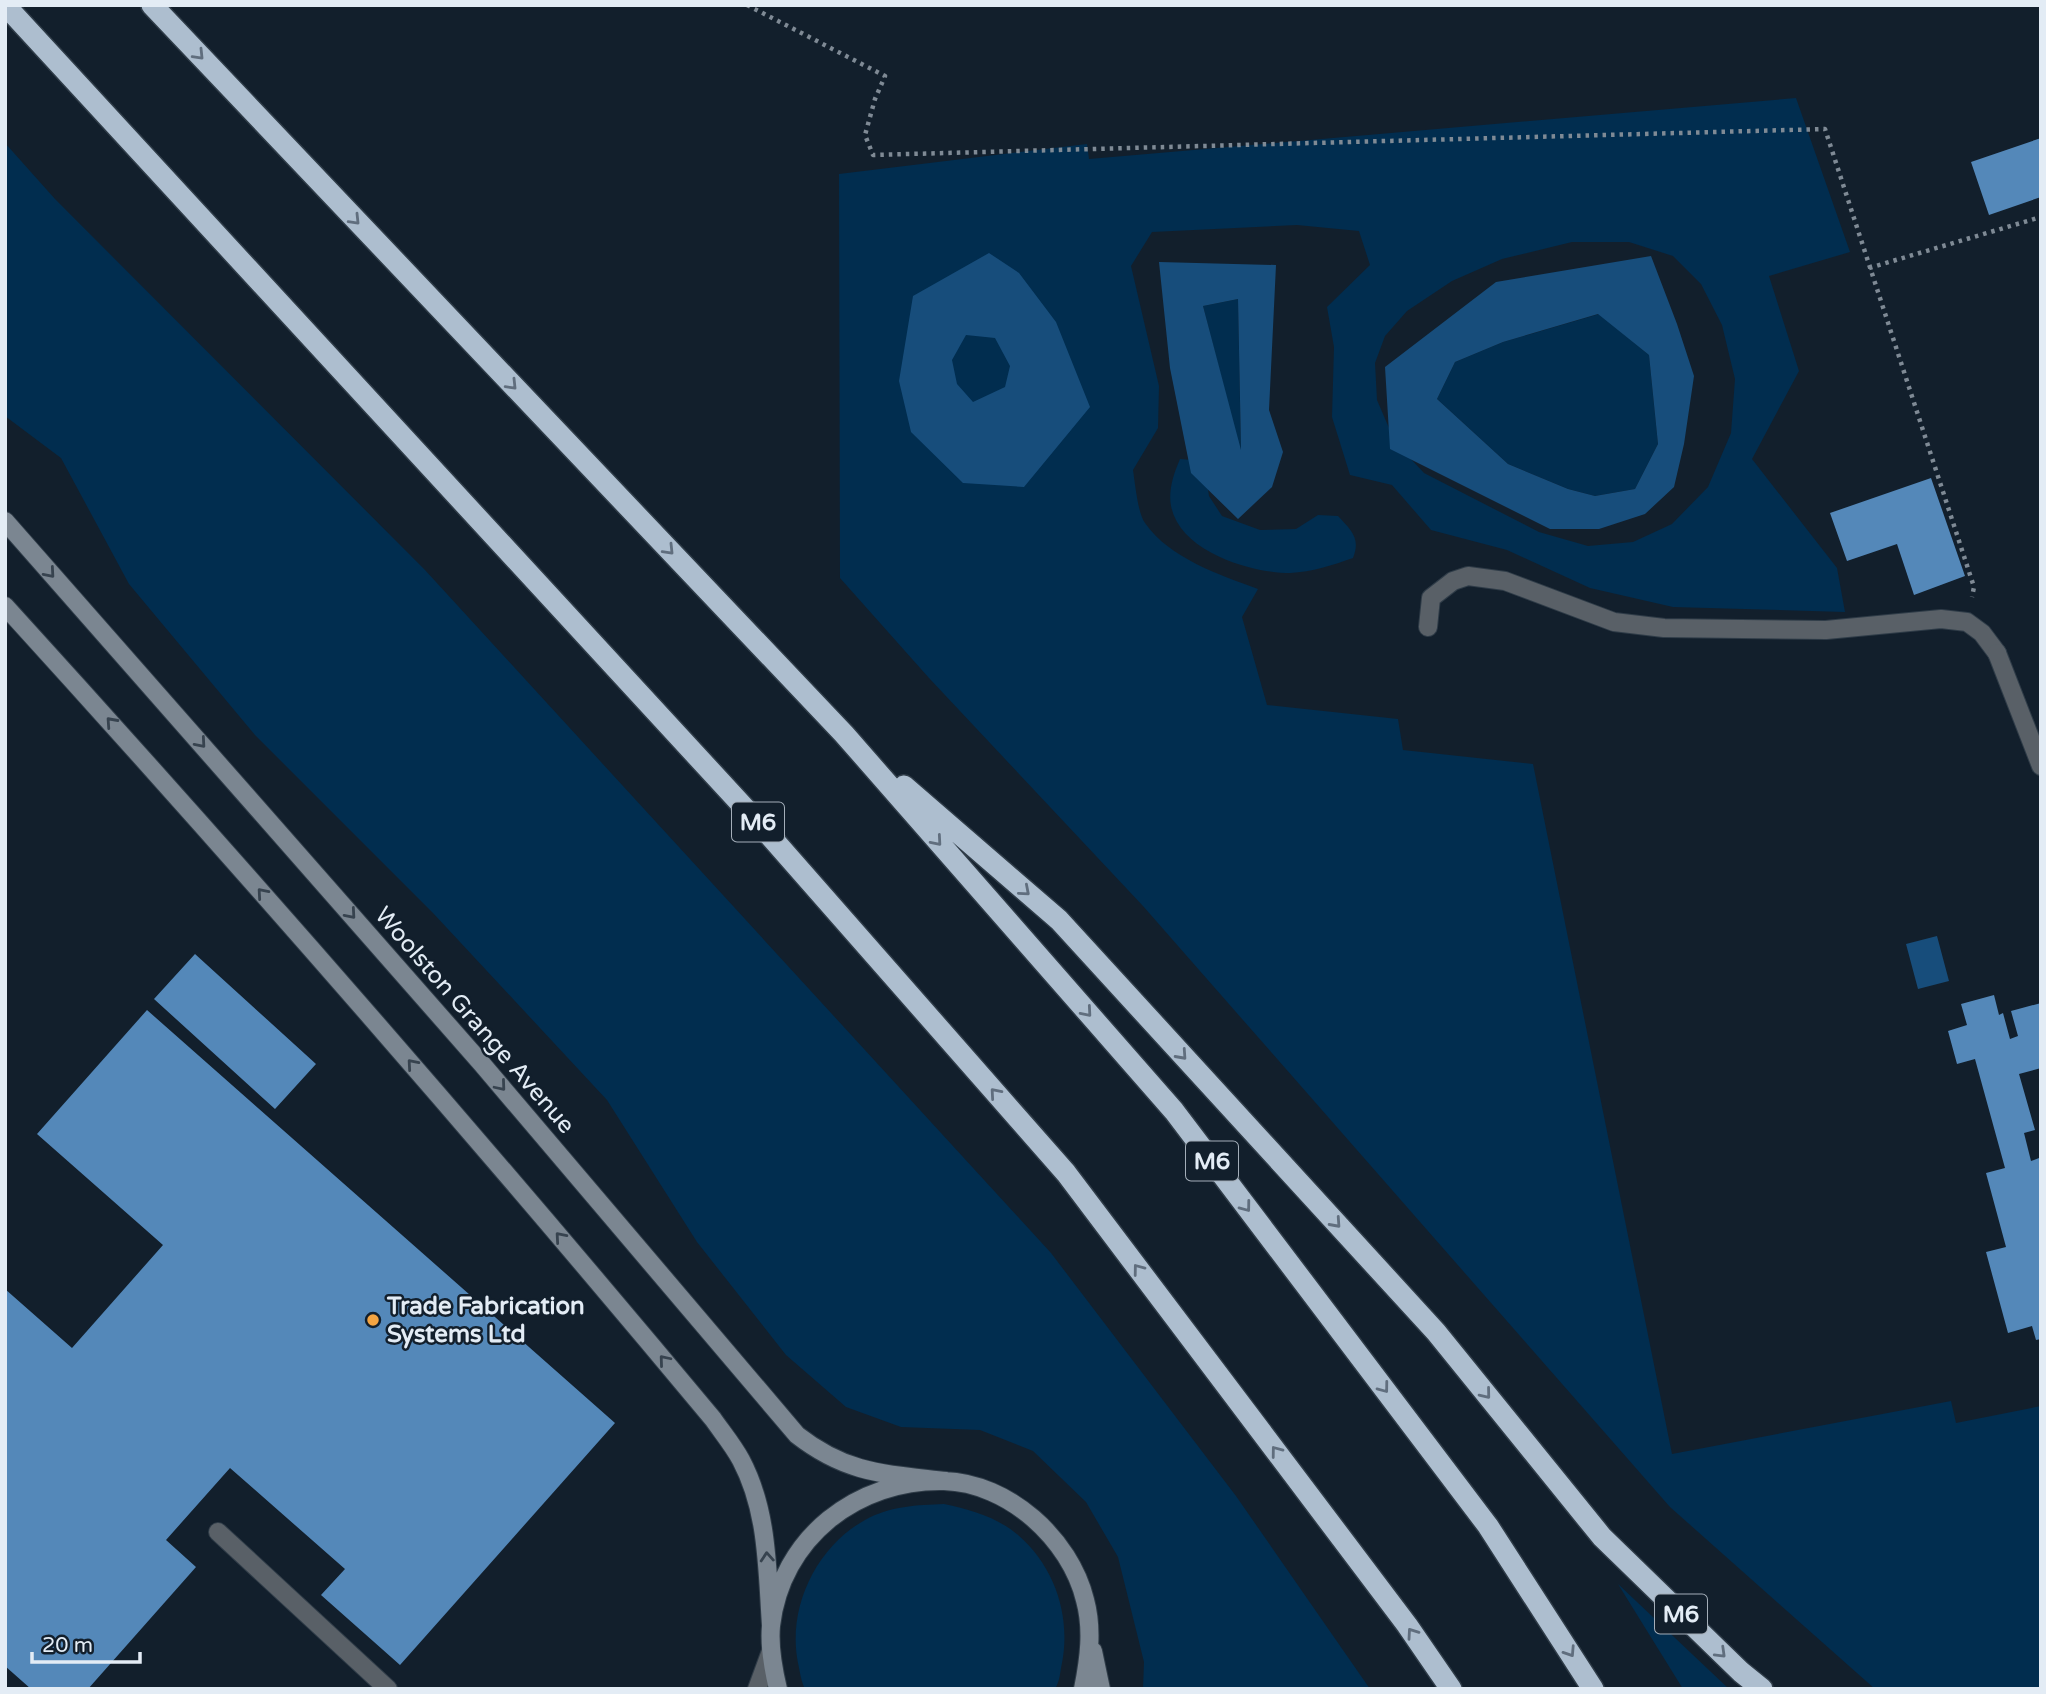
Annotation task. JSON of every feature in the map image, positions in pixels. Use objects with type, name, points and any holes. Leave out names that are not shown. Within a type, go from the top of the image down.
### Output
[{"type":"highway","name":"M6","points":[[5,5],[764,829],[1066,1173],[1407,1625],[1451,1689]]},
{"type":"highway","name":"M6","points":[[152,5],[844,734],[1174,1111],[1488,1526],[1593,1689]]},
{"type":"highway","name":"M6","points":[[844,734],[1059,920],[1436,1332],[1602,1537],[1741,1672],[1762,1689]]},
{"type":"main road","name":"Woolston Grange Avenue","points":[[5,522],[482,1064],[797,1434],[815,1449],[842,1464],[876,1473],[946,1481]]},
{"type":"main road","points":[[5,606],[348,990],[713,1419],[740,1459],[755,1492],[765,1531],[771,1651],[778,1689]]},
{"type":"main road","points":[[771,1625],[784,1576],[811,1535],[849,1503],[895,1485],[946,1481],[984,1490],[1018,1507],[1048,1532],[1071,1563],[1085,1599],[1101,1689]]},
{"type":"main road","points":[[1083,1689],[1091,1637]]},
{"type":"street","points":[[1428,627],[1431,598],[1453,581],[1468,576],[1506,581],[1614,622],[1664,628],[1826,630],[1941,619],[1966,622],[1982,633],[1997,653],[2041,766]]},
{"type":"street","points":[[218,1532],[388,1689]]},
{"type":"street","points":[[757,1689],[771,1651]]},
{"type":"path","points":[[747,5],[885,76],[875,99],[866,135],[873,155],[1825,129],[1974,587],[1966,622]]},
{"type":"path","points":[[1869,268],[2041,217]]},
{"type":"shaded area","points":[[1796,98],[1850,252],[1769,276],[1799,371],[1752,459],[1837,568],[1845,612],[1673,607],[1590,588],[1507,550],[1431,530],[1392,485],[1350,475],[1332,417],[1334,347],[1327,307],[1370,265],[1359,231],[1297,225],[1152,232],[1131,266],[1159,386],[1158,428],[1133,470],[1136,490],[1145,523],[1167,546],[1196,564],[1258,589],[1242,617],[1267,705],[1398,719],[1403,750],[1533,764],[1672,1454],[1951,1401],[1956,1423],[2041,1406],[2041,1689],[1875,1689],[1670,1507],[1143,906],[929,678],[840,578],[839,174],[1087,144],[1089,159]],"holes":[[[1572,242],[1629,242],[1673,256],[1701,284],[1722,325],[1735,379],[1731,433],[1708,487],[1672,524],[1633,542],[1588,546],[1539,532],[1424,473],[1395,442],[1377,400],[1375,363],[1385,336],[1407,311],[1452,281],[1502,259]]]},
{"type":"shaded area","points":[[5,143],[55,199],[425,570],[1051,1253],[1236,1496],[1370,1689],[1143,1689],[1144,1662],[1118,1557],[1086,1502],[1033,1451],[980,1430],[901,1427],[846,1407],[786,1355],[697,1242],[607,1100],[433,913],[255,735],[129,584],[61,458],[5,416]]},
{"type":"shaded area","points":[[989,253],[1019,273],[1056,322],[1090,407],[1024,487],[963,483],[911,432],[899,381],[913,296]],"holes":[[[966,335],[995,338],[1010,366],[1005,387],[973,402],[957,384],[952,360]]]},
{"type":"shaded area","points":[[1651,256],[1694,376],[1684,444],[1674,487],[1645,514],[1599,529],[1550,529],[1390,449],[1385,367],[1496,282]],"holes":[[[1598,314],[1649,355],[1658,444],[1635,489],[1595,496],[1568,489],[1508,464],[1437,399],[1455,362],[1503,342]]]},
{"type":"shaded area","points":[[1159,262],[1276,265],[1269,410],[1283,452],[1272,487],[1238,519],[1191,473],[1170,368]],"holes":[[[1238,299],[1241,450],[1203,306]]]},
{"type":"shaded area","points":[[1238,299],[1241,454],[1203,306]]},
{"type":"shaded area","points":[[1599,314],[1649,355],[1658,444],[1635,489],[1595,496],[1568,489],[1508,464],[1437,399],[1455,362],[1503,342]]},
{"type":"shaded area","points":[[1180,459],[1204,461],[1209,496],[1222,516],[1260,530],[1296,529],[1318,515],[1338,516],[1351,530],[1355,540],[1353,558],[1330,566],[1290,573],[1256,569],[1219,557],[1188,536],[1177,522],[1170,500]]},
{"type":"shaded area","points":[[1937,936],[1949,981],[1918,989],[1906,944]]},
{"type":"shaded area","points":[[944,1504],[1001,1523],[1031,1548],[1051,1577],[1062,1610],[1064,1628],[1062,1663],[1055,1689],[805,1689],[798,1663],[797,1621],[801,1601],[819,1563],[832,1546],[848,1532],[874,1515],[904,1507]]},
{"type":"shaded area","points":[[1618,1584],[1729,1689],[1683,1689]]},
{"type":"building","points":[[2041,138],[2041,197],[1989,215],[1971,162]]},
{"type":"building","points":[[1931,478],[1965,576],[1914,595],[1897,544],[1847,561],[1830,513]]},
{"type":"building","points":[[195,954],[316,1064],[275,1109],[154,999]]},
{"type":"building","points":[[1994,995],[1999,1015],[2003,1013],[2010,1039],[2018,1036],[2011,1011],[2041,1003],[2041,1068],[2019,1074],[2035,1130],[2024,1133],[2031,1161],[2039,1158],[2041,1163],[2041,1339],[2036,1340],[2032,1326],[2008,1333],[1986,1252],[2006,1247],[1986,1173],[2005,1168],[1975,1059],[1957,1064],[1948,1031],[1967,1025],[1961,1004]]},
{"type":"building","name":"Trade Fabrication Systems Ltd","points":[[147,1010],[615,1423],[400,1665],[321,1595],[345,1569],[230,1468],[166,1540],[196,1567],[88,1689],[31,1689],[5,1666],[5,1289],[72,1348],[163,1245],[37,1134]]},
{"type":"place","name":"Trade Fabrication Systems Ltd","points":[[373,1320]]}]
